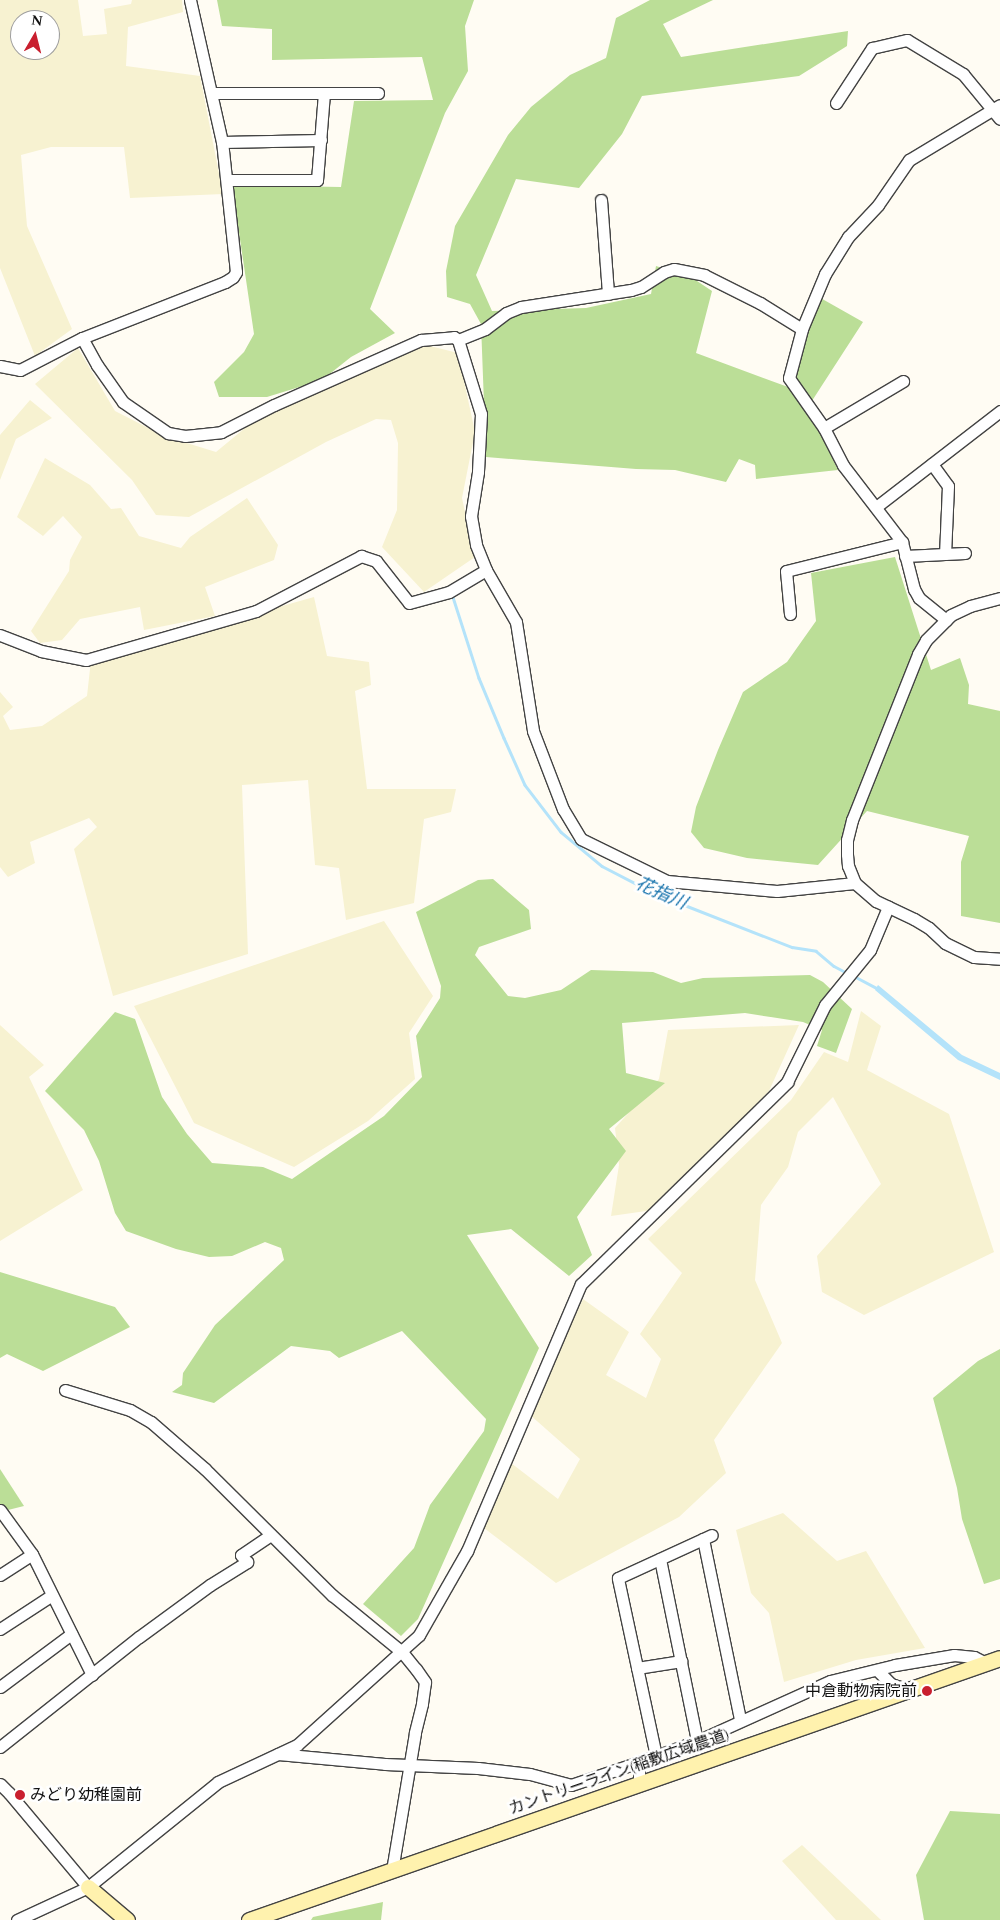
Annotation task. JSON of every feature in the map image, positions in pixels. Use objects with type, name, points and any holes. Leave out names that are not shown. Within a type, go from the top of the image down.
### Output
[{"type":"street","points":[[0,366],[20,370],[82,338],[233,277],[236,272],[228,180],[222,142],[190,0]]},
{"type":"street","points":[[836,103],[872,48],[907,40],[963,74],[996,107],[1000,119]]},
{"type":"street","points":[[212,93],[378,93]]},
{"type":"street","points":[[228,180],[317,180],[324,93]]},
{"type":"street","points":[[946,620],[919,598],[914,589],[902,542],[843,465],[824,428],[789,378],[802,329],[832,260],[848,237],[878,205],[909,160],[996,107]]},
{"type":"street","points":[[222,142],[320,140]]},
{"type":"street","points":[[601,200],[608,294]]},
{"type":"street","points":[[82,338],[123,402],[168,433],[184,436],[221,432],[274,405],[421,340],[454,338],[458,340],[485,330],[506,313],[520,307],[641,288],[664,272],[674,268],[704,275],[802,329]]},
{"type":"street","points":[[458,340],[481,414],[478,472],[470,516],[476,545],[486,570],[516,622],[533,731],[563,809],[581,839],[667,880],[777,891],[855,882]]},
{"type":"street","points":[[824,428],[903,381]]},
{"type":"street","points":[[876,507],[1000,411]]},
{"type":"street","points":[[932,464],[948,486],[946,554]]},
{"type":"street","points":[[790,614],[786,571],[902,542]]},
{"type":"street","points":[[905,556],[965,553]]},
{"type":"street","points":[[0,635],[41,651],[86,660],[256,611],[361,556],[376,561],[409,603],[449,592],[486,570]]},
{"type":"street","points":[[1000,598],[970,606],[946,620],[926,640],[918,654],[852,820],[847,840],[848,866],[855,882],[865,893],[929,928],[945,943],[974,957],[1000,959]]},
{"type":"street","points":[[16,1920],[88,1887],[218,1782],[297,1745],[419,1635],[467,1551],[581,1284],[787,1082],[825,1005],[870,950],[888,907]]},
{"type":"street","points":[[65,1390],[130,1410],[152,1422],[200,1464],[332,1595],[402,1652],[425,1682],[392,1871]]},
{"type":"street","points":[[2,1515],[32,1554],[92,1675]]},
{"type":"street","points":[[0,1747],[210,1585],[247,1562],[241,1555],[270,1535]]},
{"type":"street","points":[[656,1756],[618,1578],[708,1537],[740,1720]]},
{"type":"street","points":[[0,1575],[32,1554]]},
{"type":"street","points":[[660,1559],[696,1741]]},
{"type":"street","points":[[0,1629],[52,1595]]},
{"type":"street","points":[[0,1687],[71,1634]]},
{"type":"street","points":[[278,1754],[321,1760],[478,1768],[530,1774],[571,1785],[696,1741],[830,1681],[895,1665],[954,1655],[993,1660]]},
{"type":"street","name":"カントリーライン(稲敷広域農道)","points":[[249,1920],[993,1660]]},
{"type":"street","points":[[637,1668],[681,1662]]},
{"type":"street","points":[[878,1670],[891,1684],[908,1690]]},
{"type":"street","points":[[639,1762],[639,1783]]},
{"type":"street","points":[[0,1784],[9,1792],[88,1887],[127,1920]]},
{"type":"shaded area","points":[[0,0],[78,0],[83,36],[107,34],[104,9],[131,4],[132,0],[182,0],[183,12],[128,27],[126,66],[200,76],[223,194],[130,198],[124,147],[51,147],[21,155],[27,226],[72,329],[35,356],[0,268]]},
{"type":"shaded area","points":[[418,343],[458,353],[475,432],[462,498],[475,557],[424,592],[382,547],[397,510],[398,443],[391,420],[376,419],[326,442],[189,517],[156,515],[132,480],[35,384],[78,348],[115,411],[164,436],[216,452],[262,414]]},
{"type":"shaded area","points":[[30,400],[52,418],[16,439],[0,480],[0,435]]},
{"type":"shaded area","points":[[45,458],[90,485],[111,509],[121,508],[139,536],[181,548],[190,537],[247,498],[278,545],[274,560],[205,587],[215,616],[144,630],[140,607],[80,619],[62,640],[40,643],[31,631],[69,571],[70,560],[82,537],[63,516],[43,536],[17,517]]},
{"type":"shaded area","points":[[314,597],[327,656],[369,662],[371,685],[355,691],[367,789],[456,789],[451,812],[424,819],[414,903],[346,920],[339,868],[315,865],[308,780],[242,785],[248,954],[113,996],[74,849],[97,827],[89,818],[30,842],[35,863],[8,877],[0,867],[0,692],[13,707],[3,716],[10,730],[42,726],[87,696],[91,660]]},
{"type":"shaded area","points":[[384,921],[433,996],[409,1033],[415,1079],[368,1121],[294,1167],[194,1123],[134,1006]]},
{"type":"shaded area","points":[[861,1011],[881,1026],[867,1070],[949,1114],[994,1252],[864,1315],[822,1292],[817,1256],[881,1184],[833,1097],[798,1132],[788,1167],[761,1205],[755,1280],[782,1343],[714,1440],[726,1473],[679,1517],[556,1583],[484,1528],[507,1460],[558,1499],[580,1459],[529,1414],[583,1299],[629,1332],[606,1375],[646,1398],[661,1359],[640,1334],[682,1273],[648,1239],[791,1100],[824,1052],[848,1062]]},
{"type":"shaded area","points":[[0,1025],[44,1065],[29,1077],[83,1190],[0,1241]]},
{"type":"shaded area","points":[[799,1025],[769,1091],[653,1210],[611,1216],[619,1165],[615,1128],[659,1079],[668,1030]]},
{"type":"shaded area","points":[[783,1513],[837,1561],[866,1551],[925,1648],[856,1660],[784,1682],[769,1613],[751,1593],[736,1530]]},
{"type":"shaded area","points":[[802,1845],[881,1920],[836,1920],[782,1861]]},
{"type":"green space","points":[[217,0],[474,0],[465,26],[468,71],[445,113],[370,309],[395,333],[351,357],[322,380],[267,397],[219,397],[214,382],[244,352],[254,334],[232,185],[341,187],[354,101],[433,100],[422,57],[272,60],[272,29],[222,26]]},
{"type":"green space","points":[[650,0],[713,0],[663,24],[681,57],[848,31],[847,46],[799,76],[642,96],[622,134],[579,188],[516,179],[476,275],[492,311],[586,308],[651,294],[656,266],[691,277],[712,291],[696,353],[788,387],[817,296],[863,322],[808,407],[838,470],[756,479],[755,465],[739,459],[726,482],[675,470],[636,469],[486,457],[481,324],[470,304],[447,297],[446,271],[455,226],[508,135],[531,107],[570,75],[606,58],[616,18]]},
{"type":"green space","points":[[895,557],[931,670],[960,658],[969,685],[968,704],[1000,711],[1000,923],[961,916],[961,862],[969,836],[867,811],[818,865],[747,858],[704,848],[691,832],[696,807],[743,692],[787,662],[816,621],[811,573]]},
{"type":"green space","points":[[493,879],[529,910],[531,929],[479,947],[475,955],[508,996],[525,998],[561,990],[591,970],[653,972],[681,983],[703,978],[810,975],[823,982],[852,1009],[836,1053],[817,1046],[822,1030],[803,1022],[745,1013],[622,1023],[626,1073],[665,1083],[609,1129],[626,1151],[577,1217],[592,1255],[569,1276],[511,1229],[467,1235],[539,1348],[418,1619],[401,1636],[363,1604],[414,1548],[430,1505],[484,1431],[486,1419],[402,1331],[339,1358],[330,1351],[291,1346],[214,1403],[172,1392],[182,1385],[183,1373],[215,1325],[284,1260],[281,1248],[265,1242],[232,1256],[209,1257],[176,1249],[126,1231],[115,1213],[99,1161],[84,1130],[45,1091],[115,1012],[135,1019],[162,1097],[187,1134],[212,1163],[263,1167],[292,1179],[384,1116],[422,1077],[416,1036],[440,998],[441,986],[416,912],[478,880]]},
{"type":"green space","points":[[0,1272],[115,1307],[130,1327],[43,1371],[7,1354],[0,1358]]},
{"type":"green space","points":[[1000,1349],[1000,1579],[984,1584],[962,1519],[957,1488],[933,1398],[978,1361]]},
{"type":"green space","points":[[0,1469],[24,1506],[0,1512]]},
{"type":"green space","points":[[950,1811],[1000,1814],[1000,1920],[924,1920],[916,1875]]},
{"type":"green space","points":[[383,1902],[381,1920],[311,1920],[313,1917]]},
{"type":"water","points":[[878,985],[962,1055],[1000,1073],[1000,1080],[958,1060],[875,990]]},
{"type":"waterway","name":"花指川","points":[[452,594],[479,678],[525,785],[561,832],[602,866],[654,893],[792,947],[816,951],[834,966],[847,973]]},
{"type":"waterway","name":"花指川","points":[[854,976],[878,989]]},
{"type":"place","name":"中倉動物病院前","points":[[927,1691]]},
{"type":"place","name":"みどり幼稚園前","points":[[20,1795]]}]
